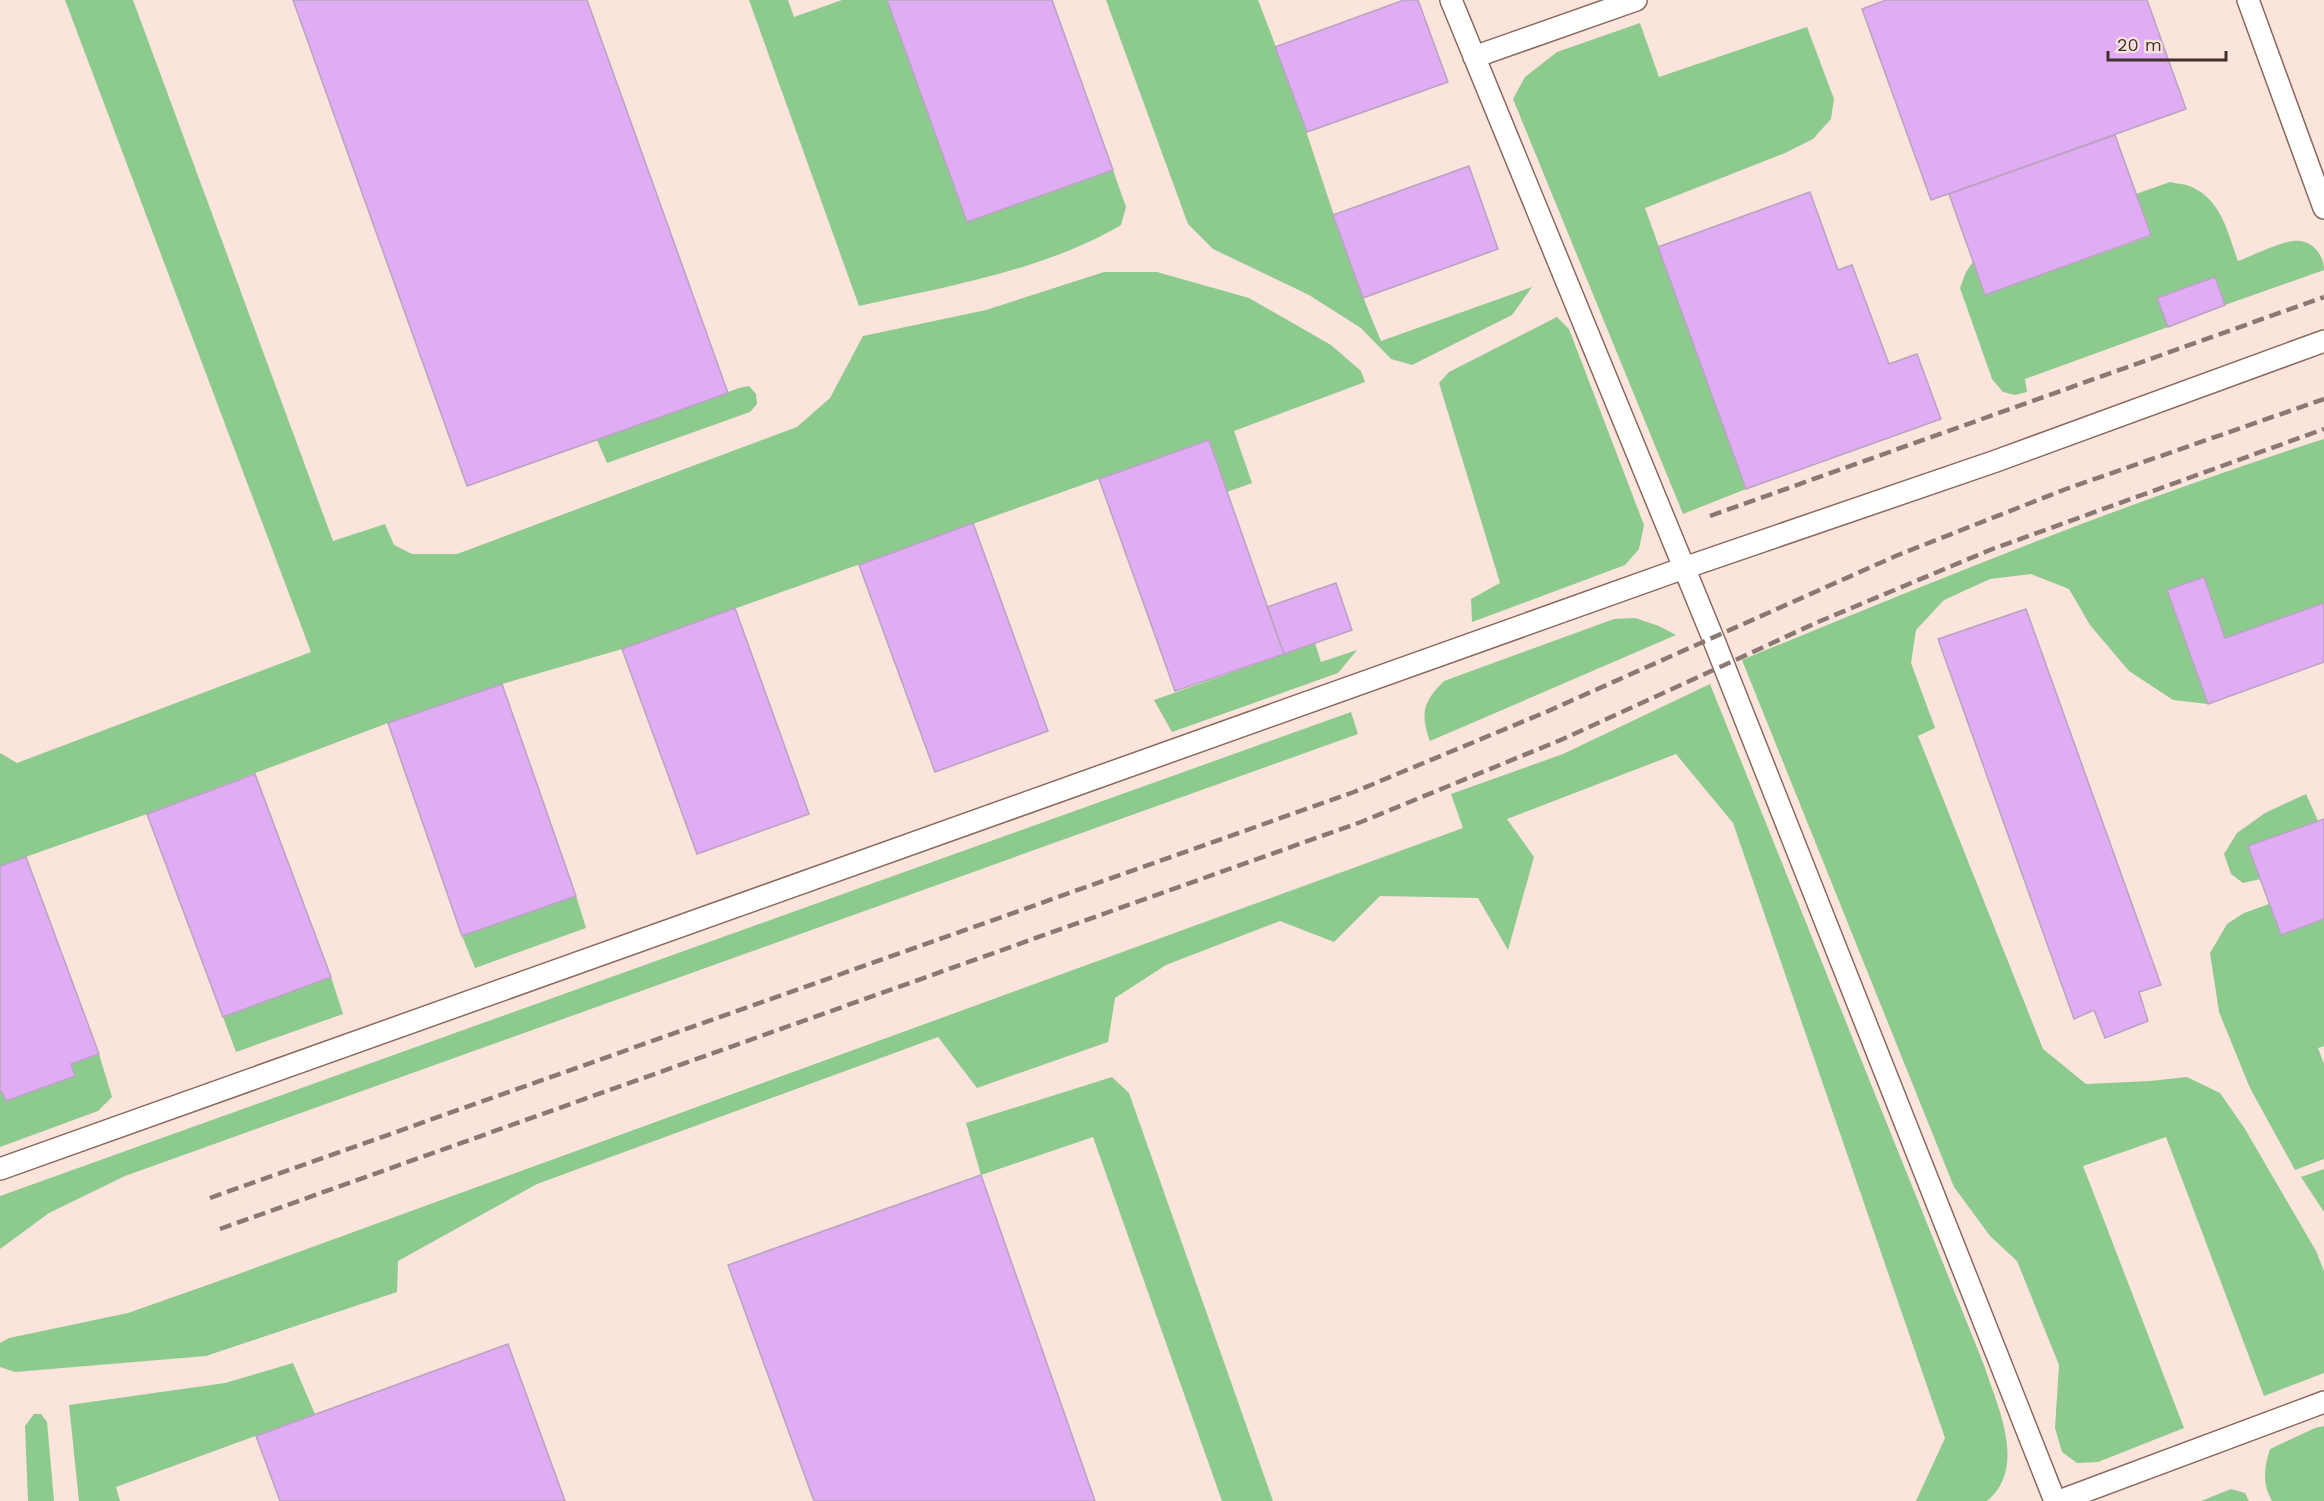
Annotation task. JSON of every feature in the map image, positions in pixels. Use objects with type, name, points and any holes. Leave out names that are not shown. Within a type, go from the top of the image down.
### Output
[{"type":"lane","points":[[1451,0],[1684,568],[2057,1501],[2324,1402]]},
{"type":"lane","points":[[1474,57],[1636,0]]},
{"type":"lane","points":[[2248,0],[2324,208]]},
{"type":"lane","points":[[0,1169],[1684,568],[1996,461],[2324,341]]},
{"type":"green space","points":[[65,0],[133,0],[333,541],[385,524],[394,545],[412,554],[457,554],[797,427],[830,398],[863,336],[986,310],[1104,272],[1157,272],[1249,298],[1331,345],[1361,371],[1365,382],[1234,431],[1252,483],[1227,492],[1208,440],[622,649],[502,684],[388,723],[147,814],[0,866],[0,753],[17,763],[311,652]]},
{"type":"green space","points":[[749,0],[788,0],[794,17],[842,0],[887,0],[967,222],[1113,170],[1126,207],[1121,225],[1091,241],[1027,265],[960,284],[859,306]]},
{"type":"green space","points":[[1106,0],[1258,0],[1351,264],[1381,341],[1532,287],[1512,315],[1412,365],[1391,359],[1361,328],[1309,295],[1213,249],[1188,224]]},
{"type":"green space","points":[[1640,23],[1659,77],[1807,27],[1834,99],[1831,119],[1813,139],[1785,153],[1645,208],[1746,489],[1683,514],[1513,99],[1525,77],[1557,52]]},
{"type":"green space","points":[[2170,182],[2191,187],[2204,194],[2218,210],[2238,261],[2280,244],[2300,241],[2315,248],[2322,258],[2324,270],[2225,305],[2214,277],[2157,298],[2168,327],[2025,379],[2027,392],[2015,395],[2003,392],[1992,379],[1960,288],[1973,262],[1986,294],[2151,236],[2136,194]]},
{"type":"green space","points":[[1557,317],[1569,329],[1644,525],[1639,549],[1625,565],[1472,622],[1471,599],[1500,583],[1439,383],[1449,372]]},
{"type":"green space","points":[[749,386],[756,394],[757,404],[750,412],[607,463],[597,440]]},
{"type":"green space","points":[[2324,439],[2324,603],[2225,638],[2204,577],[2167,590],[2208,704],[2173,700],[2129,671],[2090,625],[2069,589],[2031,574],[1990,579],[1944,600],[1916,630],[1911,663],[1935,728],[1918,736],[2043,1049],[2086,1084],[2187,1077],[2220,1093],[2245,1129],[2316,1251],[2324,1271],[2324,1373],[2264,1396],[2166,1137],[2083,1166],[2184,1428],[2098,1462],[2077,1463],[2062,1452],[2055,1428],[2059,1365],[2017,1261],[1990,1236],[1954,1187],[1742,660],[2103,516]]},
{"type":"green space","points":[[1635,618],[1659,626],[1676,635],[1430,741],[1425,723],[1425,708],[1444,681],[1614,619]]},
{"type":"green space","points":[[1315,643],[1321,662],[1357,650],[1338,673],[1172,732],[1154,700]]},
{"type":"green space","points":[[1710,684],[1996,1399],[2006,1436],[2006,1471],[1999,1487],[1987,1501],[1916,1501],[1945,1438],[1733,823],[1676,754],[1507,819],[1534,857],[1508,950],[1478,898],[1380,896],[1334,942],[1280,921],[1166,965],[1115,998],[1108,1042],[977,1088],[938,1037],[537,1184],[398,1261],[397,1292],[206,1356],[15,1372],[0,1367],[0,1343],[9,1338],[128,1313],[1463,828],[1451,794],[1563,754]]},
{"type":"green space","points":[[1351,712],[1358,734],[125,1176],[49,1213],[0,1249],[0,1196]]},
{"type":"green space","points":[[2306,794],[2318,821],[2249,846],[2261,879],[2243,883],[2231,874],[2224,854],[2237,833],[2265,813]]},
{"type":"green space","points":[[576,896],[586,928],[475,968],[462,936]]},
{"type":"green space","points":[[2269,904],[2281,935],[2324,919],[2324,1046],[2318,1048],[2324,1064],[2324,1159],[2295,1170],[2250,1088],[2219,1012],[2210,953],[2227,924],[2244,913]]},
{"type":"green space","points":[[331,977],[343,1014],[236,1052],[223,1017]]},
{"type":"green space","points":[[99,1054],[112,1097],[98,1111],[0,1147],[0,1092],[6,1101],[75,1076],[71,1064]]},
{"type":"green space","points":[[1112,1077],[1129,1093],[1273,1501],[1222,1501],[1093,1137],[981,1175],[966,1123]]},
{"type":"green space","points":[[2324,1169],[2324,1212],[2301,1177]]},
{"type":"green space","points":[[293,1363],[315,1414],[116,1487],[120,1501],[79,1501],[69,1405],[225,1383]]},
{"type":"green space","points":[[34,1414],[41,1414],[47,1422],[54,1501],[28,1501],[25,1426]]},
{"type":"green space","points":[[2324,1426],[2324,1501],[2272,1501],[2265,1475],[2270,1449]]},
{"type":"green space","points":[[2231,1489],[2245,1493],[2249,1501],[2201,1501]]},
{"type":"building","points":[[293,0],[587,0],[728,393],[467,486]]},
{"type":"building","points":[[887,0],[1052,0],[1113,170],[967,222]]},
{"type":"building","points":[[1404,0],[1418,0],[1448,82],[1307,132],[1275,47]]},
{"type":"building","points":[[1886,0],[2147,0],[2186,109],[1931,200],[1862,9]]},
{"type":"building","points":[[2115,135],[2151,235],[1985,295],[1949,194]]},
{"type":"building","points":[[1469,166],[1498,249],[1363,298],[1333,215]]},
{"type":"building","points":[[1810,192],[1838,270],[1852,265],[1889,364],[1917,354],[1941,419],[1746,489],[1658,247]]},
{"type":"building","points":[[2215,277],[2225,305],[2168,327],[2157,298]]},
{"type":"building","points":[[1209,440],[1284,654],[1175,691],[1099,479]]},
{"type":"building","points":[[973,523],[1048,731],[935,772],[859,565]]},
{"type":"building","points":[[2204,577],[2225,638],[2324,603],[2324,662],[2208,704],[2167,590]]},
{"type":"building","points":[[1336,583],[1352,630],[1284,654],[1267,607]]},
{"type":"building","points":[[735,608],[809,814],[697,854],[622,649]]},
{"type":"building","points":[[2026,609],[2161,985],[2139,992],[2148,1021],[2105,1038],[2094,1010],[2074,1019],[1938,639]]},
{"type":"building","points":[[502,684],[576,896],[462,936],[388,723]]},
{"type":"building","points":[[255,774],[331,977],[223,1017],[147,814]]},
{"type":"building","points":[[2324,819],[2324,919],[2281,935],[2248,846]]},
{"type":"building","points":[[26,857],[99,1054],[71,1064],[75,1076],[6,1101],[0,1092],[0,866]]},
{"type":"building","points":[[981,1175],[1095,1501],[814,1501],[728,1265]]},
{"type":"building","points":[[508,1344],[565,1501],[280,1501],[256,1436]]},
{"type":"railway","points":[[1710,516],[2324,297]]},
{"type":"railway","points":[[210,1198],[1354,792],[1546,712],[1898,555],[2066,489],[2324,399]]},
{"type":"railway","points":[[220,1229],[1361,822],[1563,739],[1818,622],[1990,550],[2324,429]]}]
